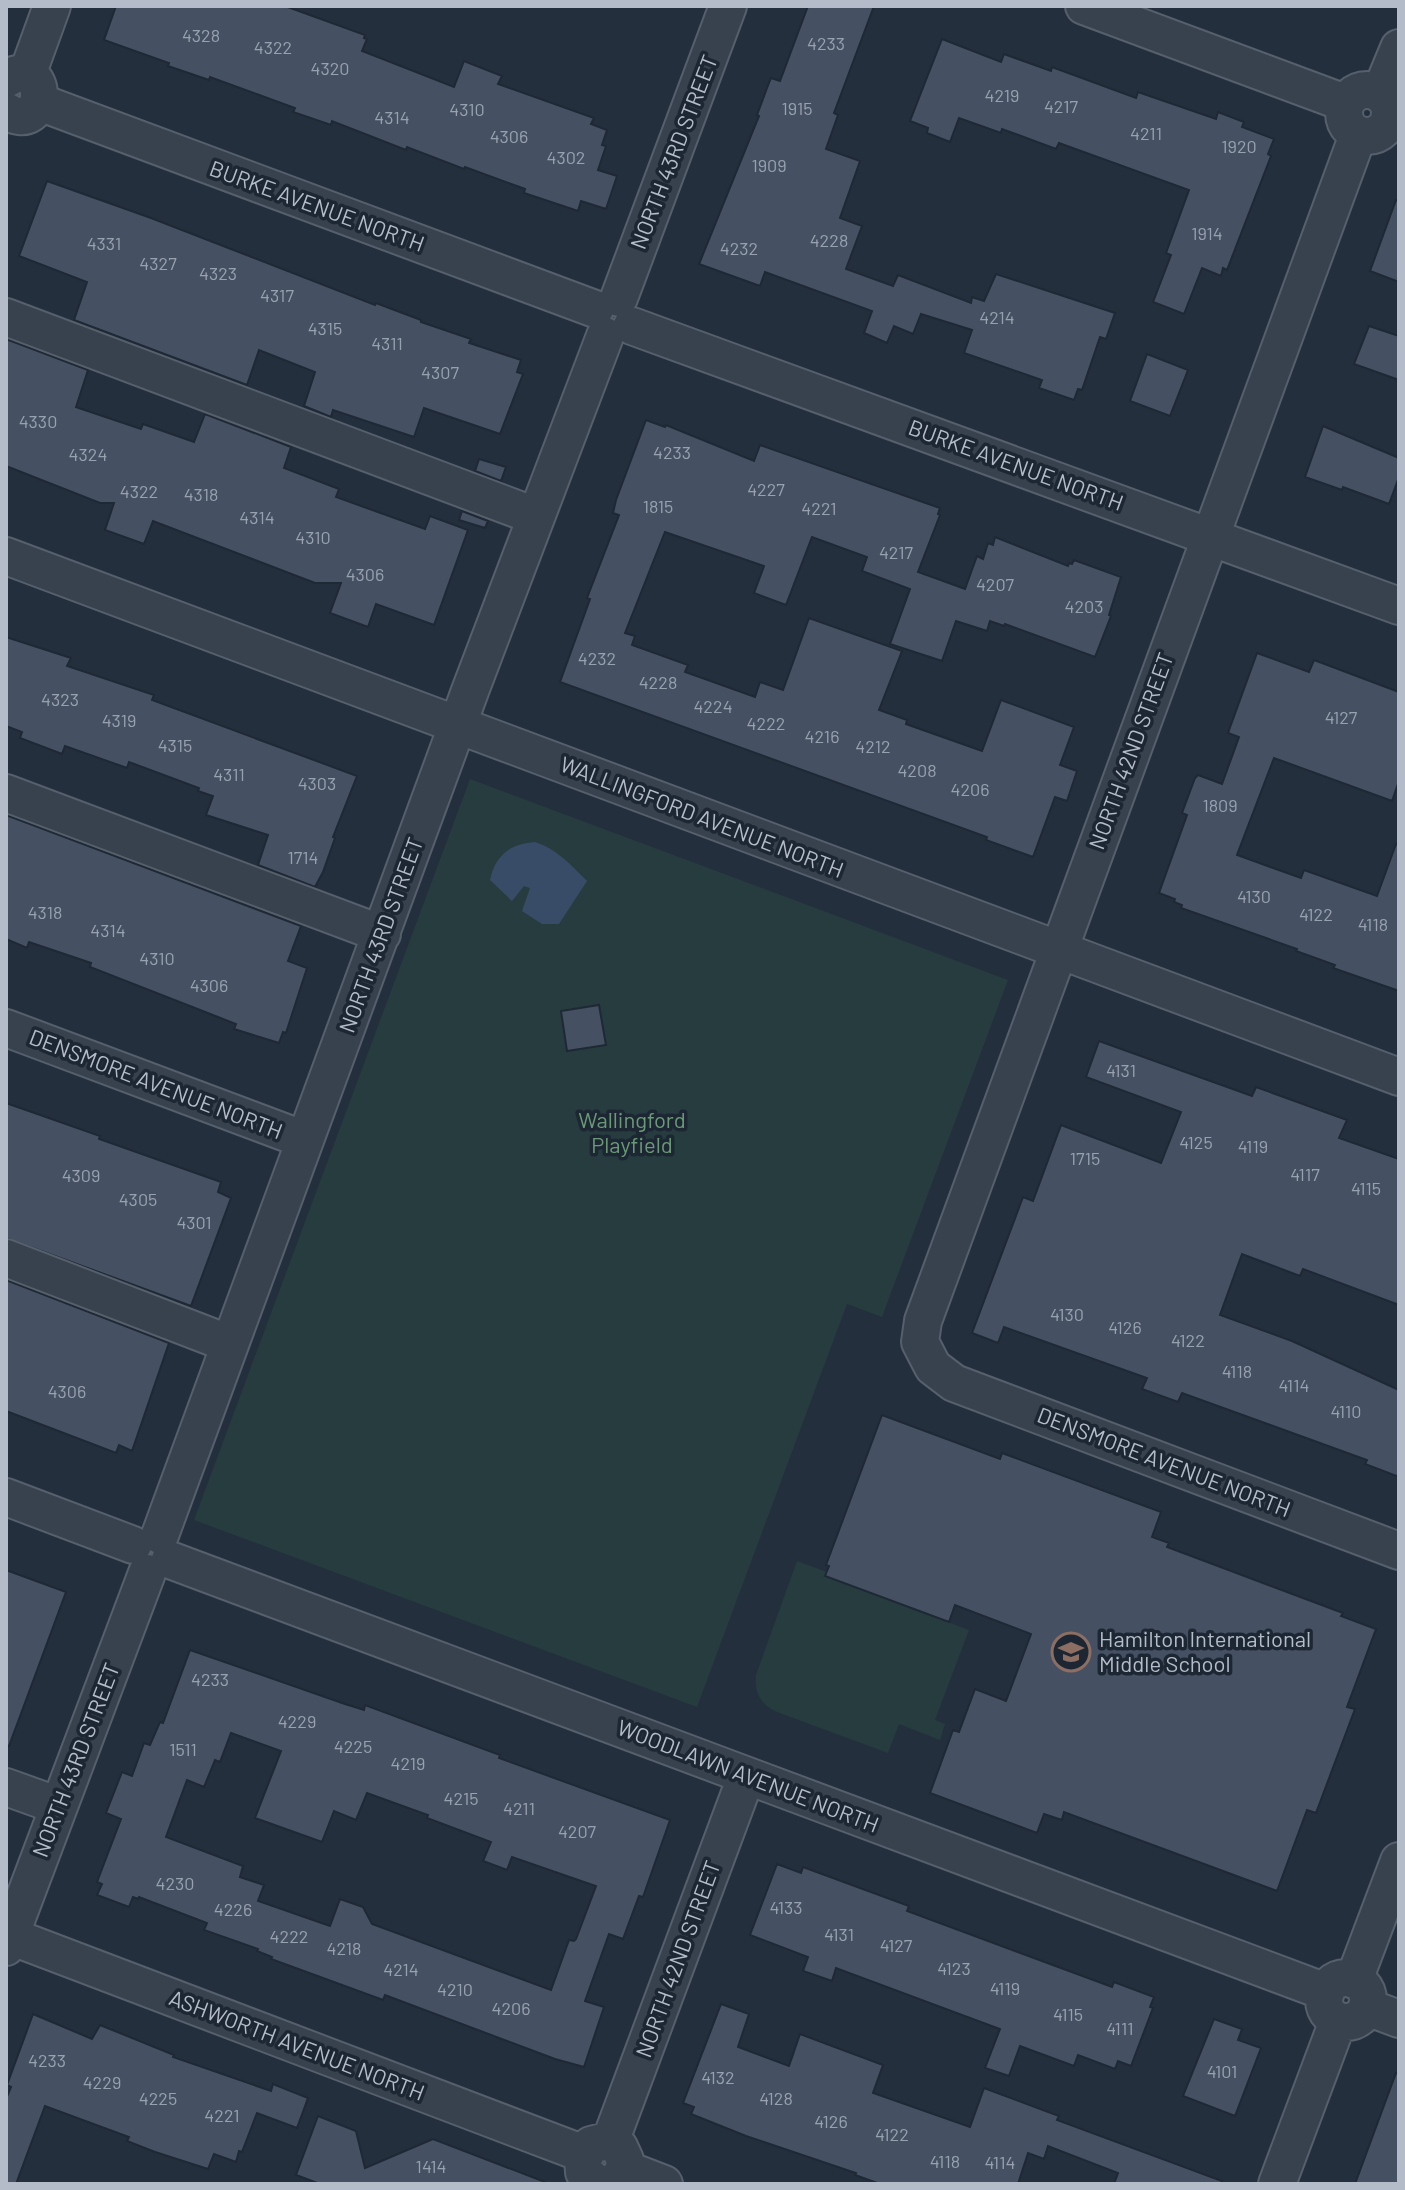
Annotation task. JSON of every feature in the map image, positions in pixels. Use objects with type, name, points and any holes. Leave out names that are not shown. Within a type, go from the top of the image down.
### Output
[{"type":"street","points":[[16,102],[52,6]]},
{"type":"street","name":"NORTH 43RD STREET","points":[[8,1942],[457,725],[728,6]]},
{"type":"street","points":[[1084,6],[1352,119],[1368,137],[1387,126],[1399,48]]},
{"type":"street","name":"BURKE AVENUE NORTH","points":[[16,102],[613,317],[1399,606]]},
{"type":"street","name":"NORTH 42ND STREET","points":[[933,1367],[920,1342],[923,1321],[1209,535],[1352,119]]},
{"type":"street","points":[[6,317],[535,516]]},
{"type":"street","name":"WALLINGFORD AVENUE NORTH","points":[[6,556],[1399,1077]]},
{"type":"street","points":[[6,793],[382,934]]},
{"type":"street","name":"DENSMORE AVENUE NORTH","points":[[6,1028],[305,1140]]},
{"type":"street","points":[[6,1258],[230,1344]]},
{"type":"street","name":"DENSMORE AVENUE NORTH","points":[[933,1367],[954,1383],[1399,1551]]},
{"type":"street","name":"WOODLAWN AVENUE NORTH","points":[[6,1497],[1357,2004]]},
{"type":"street","name":"NORTH 42ND STREET","points":[[602,2172],[746,1777]]},
{"type":"street","points":[[6,1787],[59,1806]]},
{"type":"street","points":[[1277,2184],[1357,2004],[1399,1861]]},
{"type":"street","name":"ASHWORTH AVENUE NORTH","points":[[8,1942],[602,2172],[664,2184]]},
{"type":"green space","name":"Wallingford Playfield","points":[[470,779],[1008,980],[882,1317],[847,1304],[697,1707],[194,1520]]},
{"type":"green space","points":[[797,1561],[827,1572],[826,1576],[969,1630],[935,1720],[945,1724],[940,1740],[899,1724],[888,1753],[777,1712],[763,1702],[756,1687],[756,1675]]},
{"type":"water","points":[[535,842],[557,853],[587,881],[559,924],[542,924],[522,911],[530,888],[524,886],[512,901],[490,880],[495,864],[505,853],[518,845]]},
{"type":"building","points":[[116,6],[285,6],[365,35],[367,39],[362,51],[454,87],[464,61],[502,76],[498,84],[594,118],[591,124],[607,130],[602,145],[606,146],[598,170],[617,176],[606,209],[581,201],[578,211],[524,193],[525,189],[465,167],[407,147],[406,150],[332,121],[331,125],[293,112],[295,108],[210,77],[209,80],[168,66],[169,63],[104,40]]},
{"type":"building","points":[[808,6],[874,6],[834,113],[838,115],[826,149],[860,161],[840,218],[862,226],[846,269],[893,286],[898,275],[971,303],[972,297],[984,301],[996,274],[1115,313],[1106,339],[1100,337],[1082,390],[1078,389],[1074,400],[1039,388],[1042,380],[964,353],[972,330],[921,314],[913,334],[894,326],[887,343],[864,333],[872,311],[765,272],[760,286],[699,264],[759,116],[771,78],[780,81]]},
{"type":"building","points":[[942,39],[1001,62],[1004,54],[1051,71],[1052,67],[1136,98],[1138,92],[1216,119],[1218,112],[1244,122],[1242,127],[1274,139],[1268,154],[1271,156],[1227,270],[1223,268],[1221,276],[1202,268],[1184,314],[1153,302],[1171,255],[1166,253],[1189,190],[1059,143],[1056,149],[1002,129],[1001,133],[959,118],[950,142],[927,133],[928,128],[910,121]]},
{"type":"building","points":[[47,181],[471,339],[469,343],[521,360],[517,372],[523,374],[500,434],[424,408],[414,437],[333,410],[331,417],[304,406],[315,372],[259,350],[247,385],[74,320],[87,282],[19,256]]},
{"type":"building","points":[[1396,200],[1399,201],[1399,282],[1370,271]]},
{"type":"building","points":[[1369,326],[1399,336],[1399,380],[1354,364]]},
{"type":"building","points":[[6,339],[88,370],[76,407],[141,429],[143,424],[194,442],[205,414],[291,447],[284,468],[339,489],[336,497],[425,529],[430,516],[468,530],[434,625],[376,604],[368,627],[330,613],[341,583],[315,583],[153,521],[144,544],[105,530],[114,503],[100,503],[6,466]]},
{"type":"building","points":[[1147,354],[1188,370],[1170,416],[1130,401]]},
{"type":"building","points":[[646,420],[666,425],[754,461],[760,445],[940,508],[918,572],[965,589],[977,556],[983,559],[988,543],[993,545],[995,537],[1068,566],[1074,560],[1121,577],[1111,616],[1095,657],[1005,624],[990,621],[987,631],[956,621],[942,661],[890,644],[910,589],[862,571],[867,557],[812,537],[786,605],[754,593],[764,566],[665,532],[625,633],[635,636],[632,645],[688,665],[685,672],[755,697],[760,682],[783,690],[809,618],[902,651],[879,710],[907,720],[906,724],[982,751],[1001,700],[1074,727],[1060,765],[1077,771],[1067,801],[1055,797],[1033,857],[986,840],[987,837],[560,682],[590,599],[587,598],[619,515],[613,513],[616,500]]},
{"type":"building","points":[[1323,426],[1399,458],[1399,477],[1389,504],[1305,477]]},
{"type":"building","points":[[479,459],[506,467],[501,481],[475,471]]},
{"type":"building","points":[[462,511],[488,521],[485,528],[459,520]]},
{"type":"building","points":[[6,637],[71,658],[67,666],[154,695],[152,700],[357,776],[315,887],[258,865],[268,835],[206,815],[213,796],[198,791],[199,788],[129,762],[127,768],[65,746],[62,754],[20,738],[22,732],[6,726]]},
{"type":"building","points":[[1257,653],[1309,672],[1314,660],[1399,692],[1399,781],[1392,801],[1274,758],[1237,855],[1301,878],[1304,870],[1377,896],[1396,844],[1399,845],[1399,991],[1333,968],[1335,965],[1297,949],[1181,908],[1182,905],[1174,902],[1175,899],[1159,893],[1187,815],[1182,813],[1195,778],[1198,775],[1222,784],[1239,737],[1228,733]]},
{"type":"building","points":[[6,815],[301,926],[288,961],[307,968],[286,1033],[283,1032],[279,1043],[234,1029],[236,1024],[90,967],[91,963],[29,942],[27,948],[6,939]]},
{"type":"building","points":[[599,1005],[606,1045],[567,1051],[561,1011]]},
{"type":"building","points":[[1099,1041],[1252,1096],[1256,1087],[1347,1120],[1339,1138],[1399,1159],[1399,1305],[1303,1269],[1300,1276],[1242,1254],[1220,1315],[1292,1341],[1399,1390],[1399,1477],[1365,1464],[1367,1460],[1182,1393],[1178,1402],[1142,1389],[1147,1378],[1004,1327],[998,1343],[972,1333],[1023,1197],[1033,1201],[1061,1125],[1161,1163],[1181,1112],[1086,1077]]},
{"type":"building","points":[[6,1103],[221,1182],[218,1192],[231,1198],[191,1306],[6,1238]]},
{"type":"building","points":[[6,1280],[169,1343],[132,1451],[119,1445],[116,1453],[6,1411]]},
{"type":"building","name":"Hamilton International Middle School","points":[[882,1415],[1000,1459],[1002,1453],[1161,1512],[1152,1537],[1169,1543],[1167,1547],[1343,1613],[1341,1616],[1376,1629],[1347,1707],[1355,1709],[1316,1813],[1307,1810],[1277,1891],[1064,1812],[1062,1820],[1044,1814],[1037,1833],[930,1793],[953,1730],[959,1732],[975,1689],[1006,1701],[1031,1634],[955,1605],[949,1622],[825,1576],[829,1566],[826,1565]]},
{"type":"building","points":[[6,1570],[66,1592],[9,1746],[6,1745]]},
{"type":"building","points":[[190,1650],[364,1710],[365,1705],[670,1820],[643,1897],[639,1896],[623,1939],[609,1934],[585,2001],[604,2007],[584,2067],[385,1995],[383,2000],[271,1959],[258,1949],[204,1930],[207,1923],[139,1897],[133,1897],[129,1907],[97,1895],[102,1884],[97,1882],[121,1819],[106,1813],[122,1772],[132,1776],[144,1743],[150,1745],[160,1722],[163,1723]],"holes":[[[231,1733],[281,1751],[255,1818],[322,1842],[334,1811],[356,1820],[367,1793],[491,1842],[483,1861],[507,1870],[512,1857],[596,1886],[576,1939],[569,1940],[551,1990],[372,1924],[363,1907],[340,1899],[330,1926],[258,1901],[264,1885],[240,1877],[243,1866],[166,1837],[187,1780],[204,1787],[215,1760],[220,1762]]]},
{"type":"building","points":[[777,1864],[801,1873],[803,1867],[909,1906],[907,1911],[1112,1987],[1114,1982],[1154,1997],[1150,2007],[1153,2008],[1131,2066],[1118,2061],[1115,2069],[1078,2055],[1074,2066],[1020,2046],[1009,2076],[985,2068],[1000,2029],[836,1968],[832,1981],[803,1971],[808,1957],[750,1935]]},
{"type":"building","points":[[721,2004],[749,2014],[738,2047],[789,2066],[800,2034],[883,2065],[873,2093],[970,2127],[984,2088],[1059,2116],[1057,2120],[1222,2181],[1221,2184],[1114,2184],[1118,2173],[1048,2146],[1044,2159],[1028,2153],[1018,2184],[880,2184],[746,2136],[691,2114],[694,2107],[683,2103]]},
{"type":"building","points":[[33,2014],[92,2039],[100,2025],[173,2057],[271,2091],[273,2084],[308,2098],[297,2128],[257,2113],[236,2162],[214,2154],[208,2169],[155,2152],[127,2141],[129,2137],[45,2106],[16,2184],[6,2184],[6,2099],[11,2087],[7,2085]]},
{"type":"building","points":[[1214,2019],[1242,2029],[1238,2040],[1261,2048],[1235,2116],[1183,2096]]},
{"type":"building","points":[[1396,2073],[1399,2074],[1399,2184],[1355,2184]]},
{"type":"building","points":[[318,2116],[356,2131],[365,2168],[433,2139],[545,2184],[320,2184],[296,2175]]},
{"type":"place","name":"Hamilton International Middle School","points":[[1071,1652]]}]
